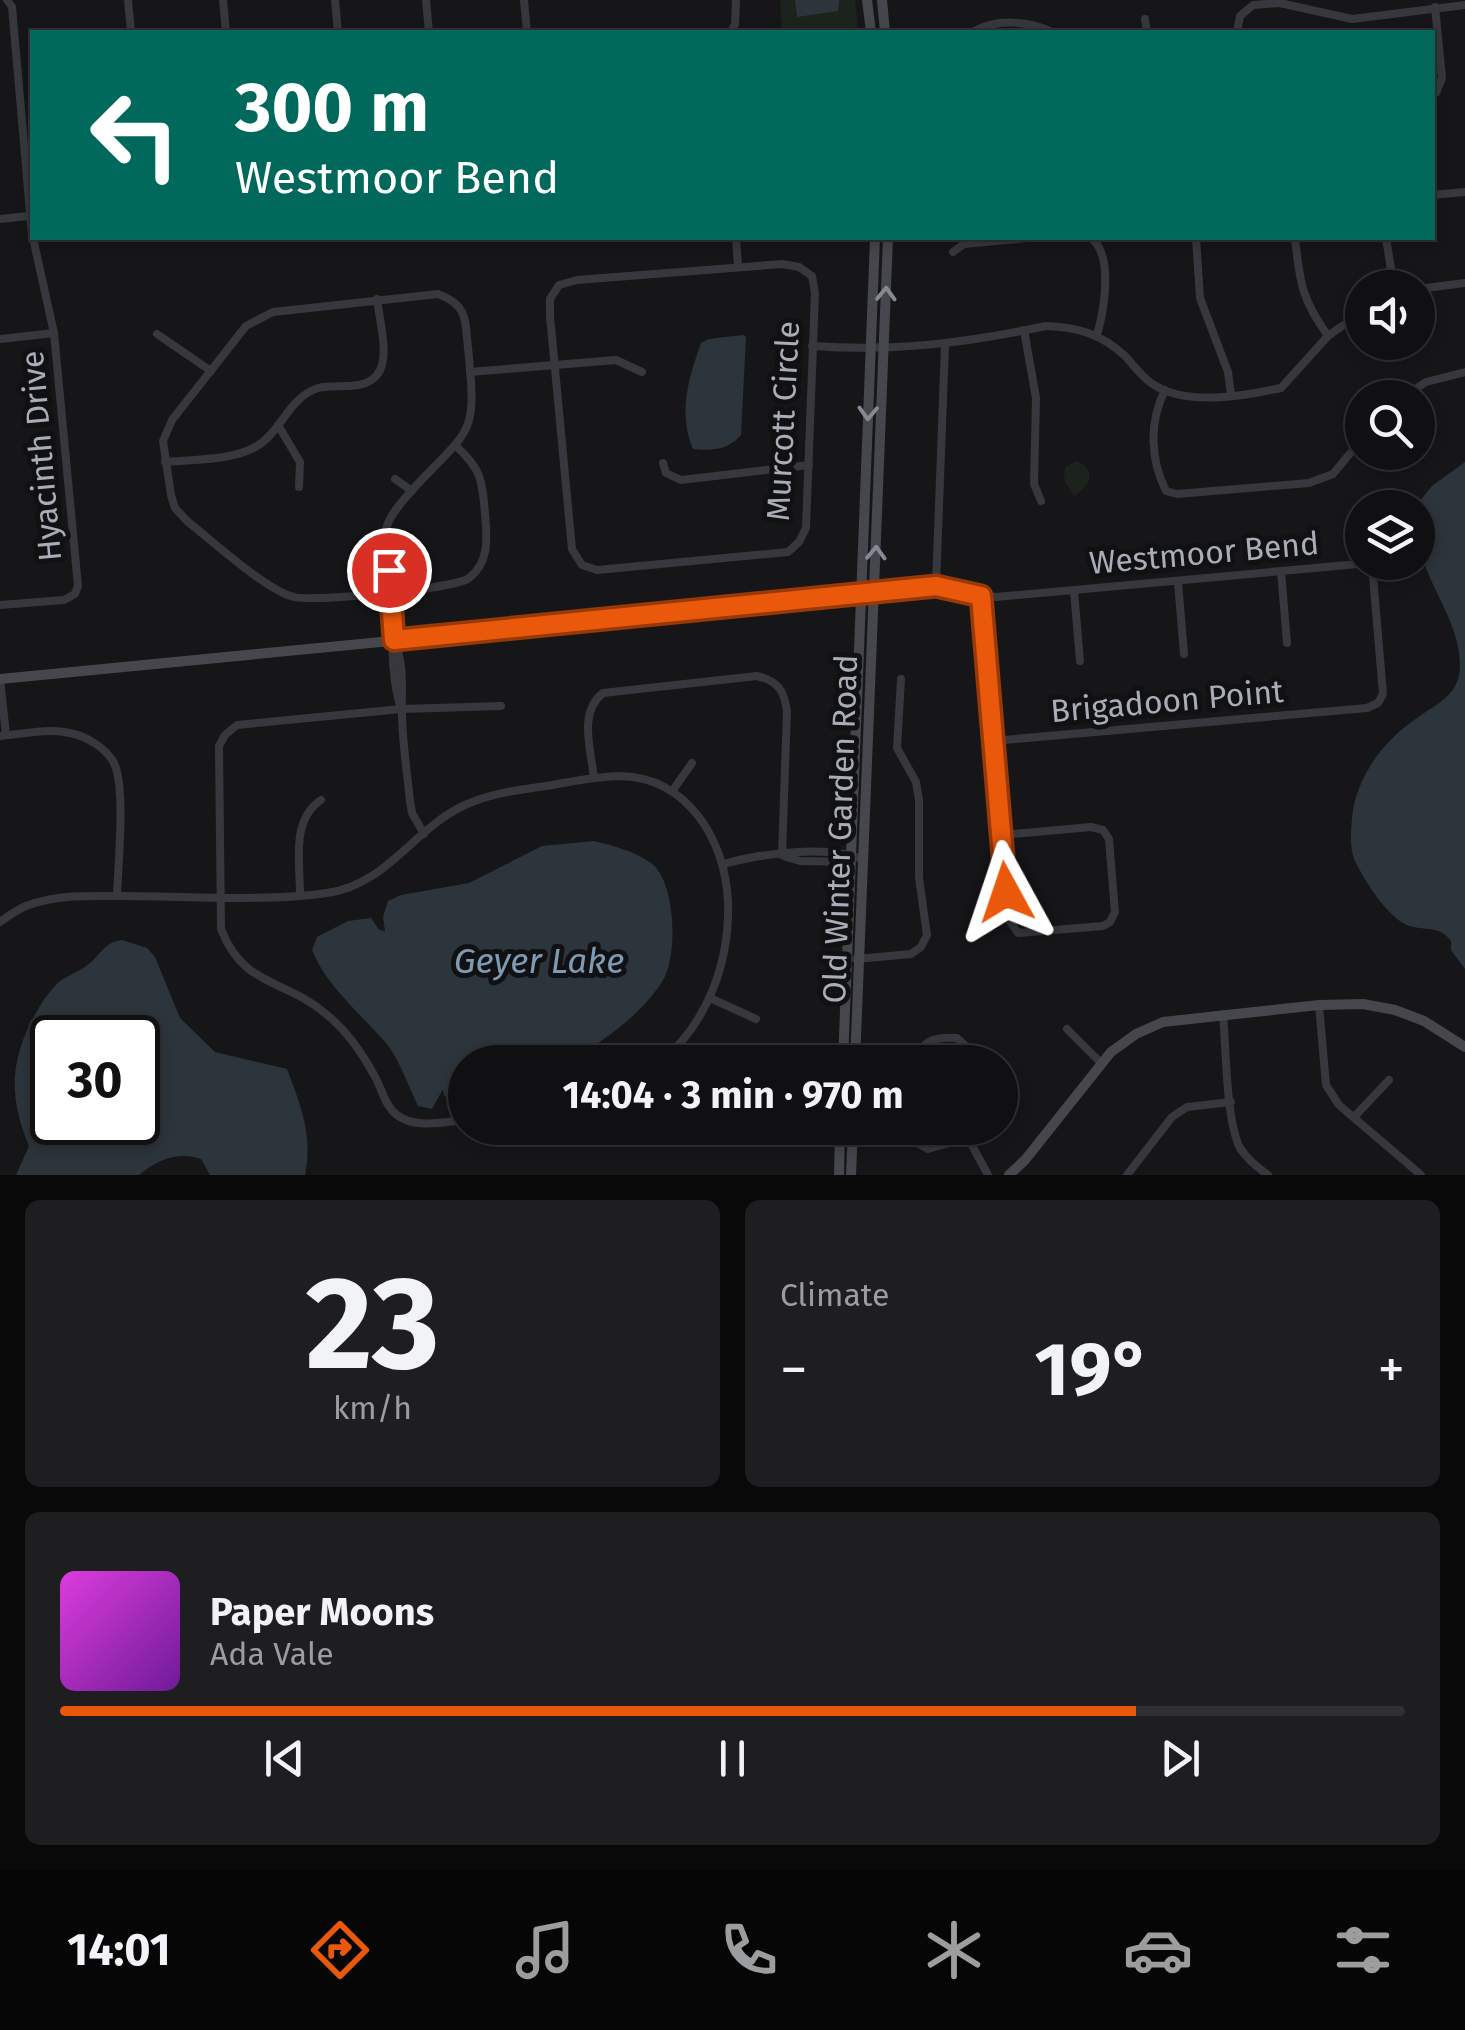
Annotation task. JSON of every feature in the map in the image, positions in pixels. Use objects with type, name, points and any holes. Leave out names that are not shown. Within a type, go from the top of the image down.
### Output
[{"type":"main road","points":[[867,0],[870,30]]},
{"type":"main road","points":[[882,0],[885,30]]},
{"type":"main road","name":"Old Winter Garden Road","points":[[856,1045],[859,959],[855,859],[875,240]]},
{"type":"main road","name":"Old Winter Garden Road","points":[[843,1045],[846,959],[874,594],[888,240]]},
{"type":"main road","points":[[0,679],[874,594]]},
{"type":"main road","points":[[1008,1175],[1033,1150],[1101,1063],[1149,1028],[1175,1020],[1363,1004],[1424,1020],[1465,1046]]},
{"type":"main road","points":[[839,1175],[840,1145]]},
{"type":"main road","points":[[851,1175],[852,1145]]},
{"type":"street","name":"Hyacinth Drive","points":[[7,0],[12,6],[30,216]]},
{"type":"street","points":[[128,0],[130,30]]},
{"type":"street","points":[[223,0],[226,30]]},
{"type":"street","points":[[335,0],[338,30]]},
{"type":"street","points":[[426,0],[430,30]]},
{"type":"street","points":[[524,0],[526,30]]},
{"type":"street","points":[[732,30],[736,0]]},
{"type":"street","points":[[1237,30],[1240,16],[1252,5],[1280,3],[1352,19],[1465,5]]},
{"type":"street","points":[[1434,8],[1442,78],[1435,94]]},
{"type":"street","points":[[1146,18],[1147,30]]},
{"type":"street","points":[[976,30],[984,25],[1001,24],[1035,24],[1048,30]]},
{"type":"street","points":[[1435,195],[1465,192]]},
{"type":"street","points":[[0,219],[30,216]]},
{"type":"street","name":"Hyacinth Drive","points":[[0,605],[64,600],[75,594],[78,586],[54,333],[34,240]]},
{"type":"street","points":[[736,240],[738,266]]},
{"type":"street","points":[[954,252],[964,244],[1005,240]]},
{"type":"street","points":[[1094,240],[1098,242],[1106,305],[1097,335]]},
{"type":"street","points":[[1196,240],[1200,298],[1228,372],[1231,394]]},
{"type":"street","points":[[1294,240],[1307,307],[1328,336]]},
{"type":"street","points":[[1386,240],[1391,270]]},
{"type":"street","name":"Murcott Circle","points":[[782,264],[798,267],[812,276],[815,293],[809,465],[806,528],[800,542],[788,552],[597,570],[582,565],[572,549],[550,299],[559,285],[578,280],[738,266],[782,264]]},
{"type":"street","points":[[1435,287],[1465,283]]},
{"type":"street","points":[[424,834],[412,813],[401,708],[391,656],[394,640],[391,592],[387,526],[412,490],[456,446],[471,422],[464,313],[454,300],[438,294],[260,316],[246,326],[172,420],[164,441],[175,508],[187,522],[292,598],[391,592],[450,586],[469,578],[488,546],[482,477],[456,446]]},
{"type":"street","points":[[165,462],[236,454],[258,446],[300,398],[318,388],[364,384],[377,376],[383,362],[377,300]]},
{"type":"street","points":[[812,346],[884,350],[945,345],[1046,326],[1062,327],[1097,335],[1122,353],[1150,382],[1165,390],[1199,397],[1281,388],[1328,336],[1345,324]]},
{"type":"street","points":[[1024,330],[1036,398],[1034,484],[1041,500]]},
{"type":"street","points":[[0,339],[54,333]]},
{"type":"street","points":[[156,334],[211,371]]},
{"type":"street","points":[[936,586],[945,345]]},
{"type":"street","points":[[470,372],[616,360],[642,372]]},
{"type":"street","points":[[1434,380],[1465,372]]},
{"type":"street","points":[[1165,390],[1152,426],[1158,475],[1166,491],[1176,494],[1309,483],[1333,474],[1345,460]]},
{"type":"street","points":[[278,425],[300,462],[299,487]]},
{"type":"street","points":[[664,463],[666,473],[681,480],[809,465]]},
{"type":"street","points":[[395,479],[412,490]]},
{"type":"street","name":"Westmoor Bend","points":[[874,594],[936,586],[981,596],[1074,591],[1359,564],[1368,567],[1373,576],[1384,694],[1378,703],[1367,708],[1346,710]]},
{"type":"street","points":[[1280,571],[1287,643]]},
{"type":"street","points":[[1178,582],[1184,654]]},
{"type":"street","points":[[1074,591],[1080,662]]},
{"type":"street","points":[[981,596],[1008,920],[1018,933],[1102,926],[1110,922],[1115,912],[1109,839],[1103,830],[1091,826],[1002,835]]},
{"type":"street","points":[[594,778],[588,720],[590,706],[603,693],[757,676],[773,680],[785,693],[787,711],[782,855]]},
{"type":"street","points":[[0,679],[3,736],[74,733],[96,744],[114,763],[120,790],[117,896]]},
{"type":"street","points":[[846,959],[912,954],[927,934],[919,878],[919,800],[916,782],[897,748],[902,679]]},
{"type":"street","points":[[448,1122],[428,1124],[399,1117],[388,1106],[353,1042],[328,1015],[294,990],[256,977],[229,949],[221,930],[219,746],[224,735],[236,725],[401,708],[501,706]]},
{"type":"street","name":"Brigadoon Point","points":[[992,741],[1346,710]]},
{"type":"street","points":[[674,790],[692,763]]},
{"type":"street","points":[[0,922],[23,907],[66,896],[323,894],[360,884],[382,872],[464,805],[500,794],[594,778],[640,778],[674,790],[697,812],[711,832],[724,864],[728,899],[724,960],[710,998],[681,1045]]},
{"type":"street","points":[[300,894],[302,819],[321,800]]},
{"type":"street","points":[[724,864],[751,856],[782,855],[800,861],[855,859]]},
{"type":"street","points":[[710,998],[756,1019]]},
{"type":"street","points":[[1320,1005],[1326,1085],[1339,1106],[1421,1175]]},
{"type":"street","points":[[1222,1014],[1233,1125],[1240,1148],[1268,1175]]},
{"type":"street","points":[[1068,1029],[1101,1063]]},
{"type":"street","points":[[923,1045],[942,1038],[957,1038],[965,1045]]},
{"type":"street","points":[[1354,1117],[1389,1080]]},
{"type":"street","points":[[1127,1175],[1172,1117],[1188,1107],[1231,1102]]},
{"type":"street","points":[[972,1145],[988,1175]]},
{"type":"shaded area","points":[[780,0],[855,0],[858,28],[782,30]]},
{"type":"shaded area","points":[[1077,461],[1087,469],[1089,479],[1074,496],[1064,480],[1065,467]]},
{"type":"water","points":[[795,0],[839,0],[838,11],[797,17]]},
{"type":"water","points":[[746,337],[741,435],[719,448],[693,449],[686,409],[701,343]]},
{"type":"water","points":[[1465,462],[1465,969],[1446,935],[1416,928],[1396,918],[1371,888],[1352,853],[1352,818],[1365,774],[1405,727],[1448,696],[1459,676],[1455,634],[1432,580],[1435,580],[1435,490],[1429,490]]},
{"type":"water","name":"Geyer Lake","points":[[594,841],[651,863],[666,885],[672,919],[671,954],[663,980],[635,1014],[595,1045],[448,1045],[448,1099],[443,1089],[432,1109],[418,1106],[391,1050],[335,988],[318,963],[312,950],[317,937],[348,921],[371,918],[379,930],[385,931],[383,917],[388,901],[401,895],[469,883],[542,846]]},
{"type":"water","points":[[122,940],[147,948],[155,957],[180,1018],[215,1052],[287,1069],[307,1134],[305,1175],[210,1175],[201,1159],[184,1156],[160,1161],[139,1175],[16,1175],[29,1146],[18,1113],[15,1083],[19,1052],[30,1025],[30,1145],[160,1145],[160,1015],[35,1015],[55,986],[106,947]]},
{"type":"route","points":[[389,570],[394,640],[936,586],[981,596],[1006,892]]}]
